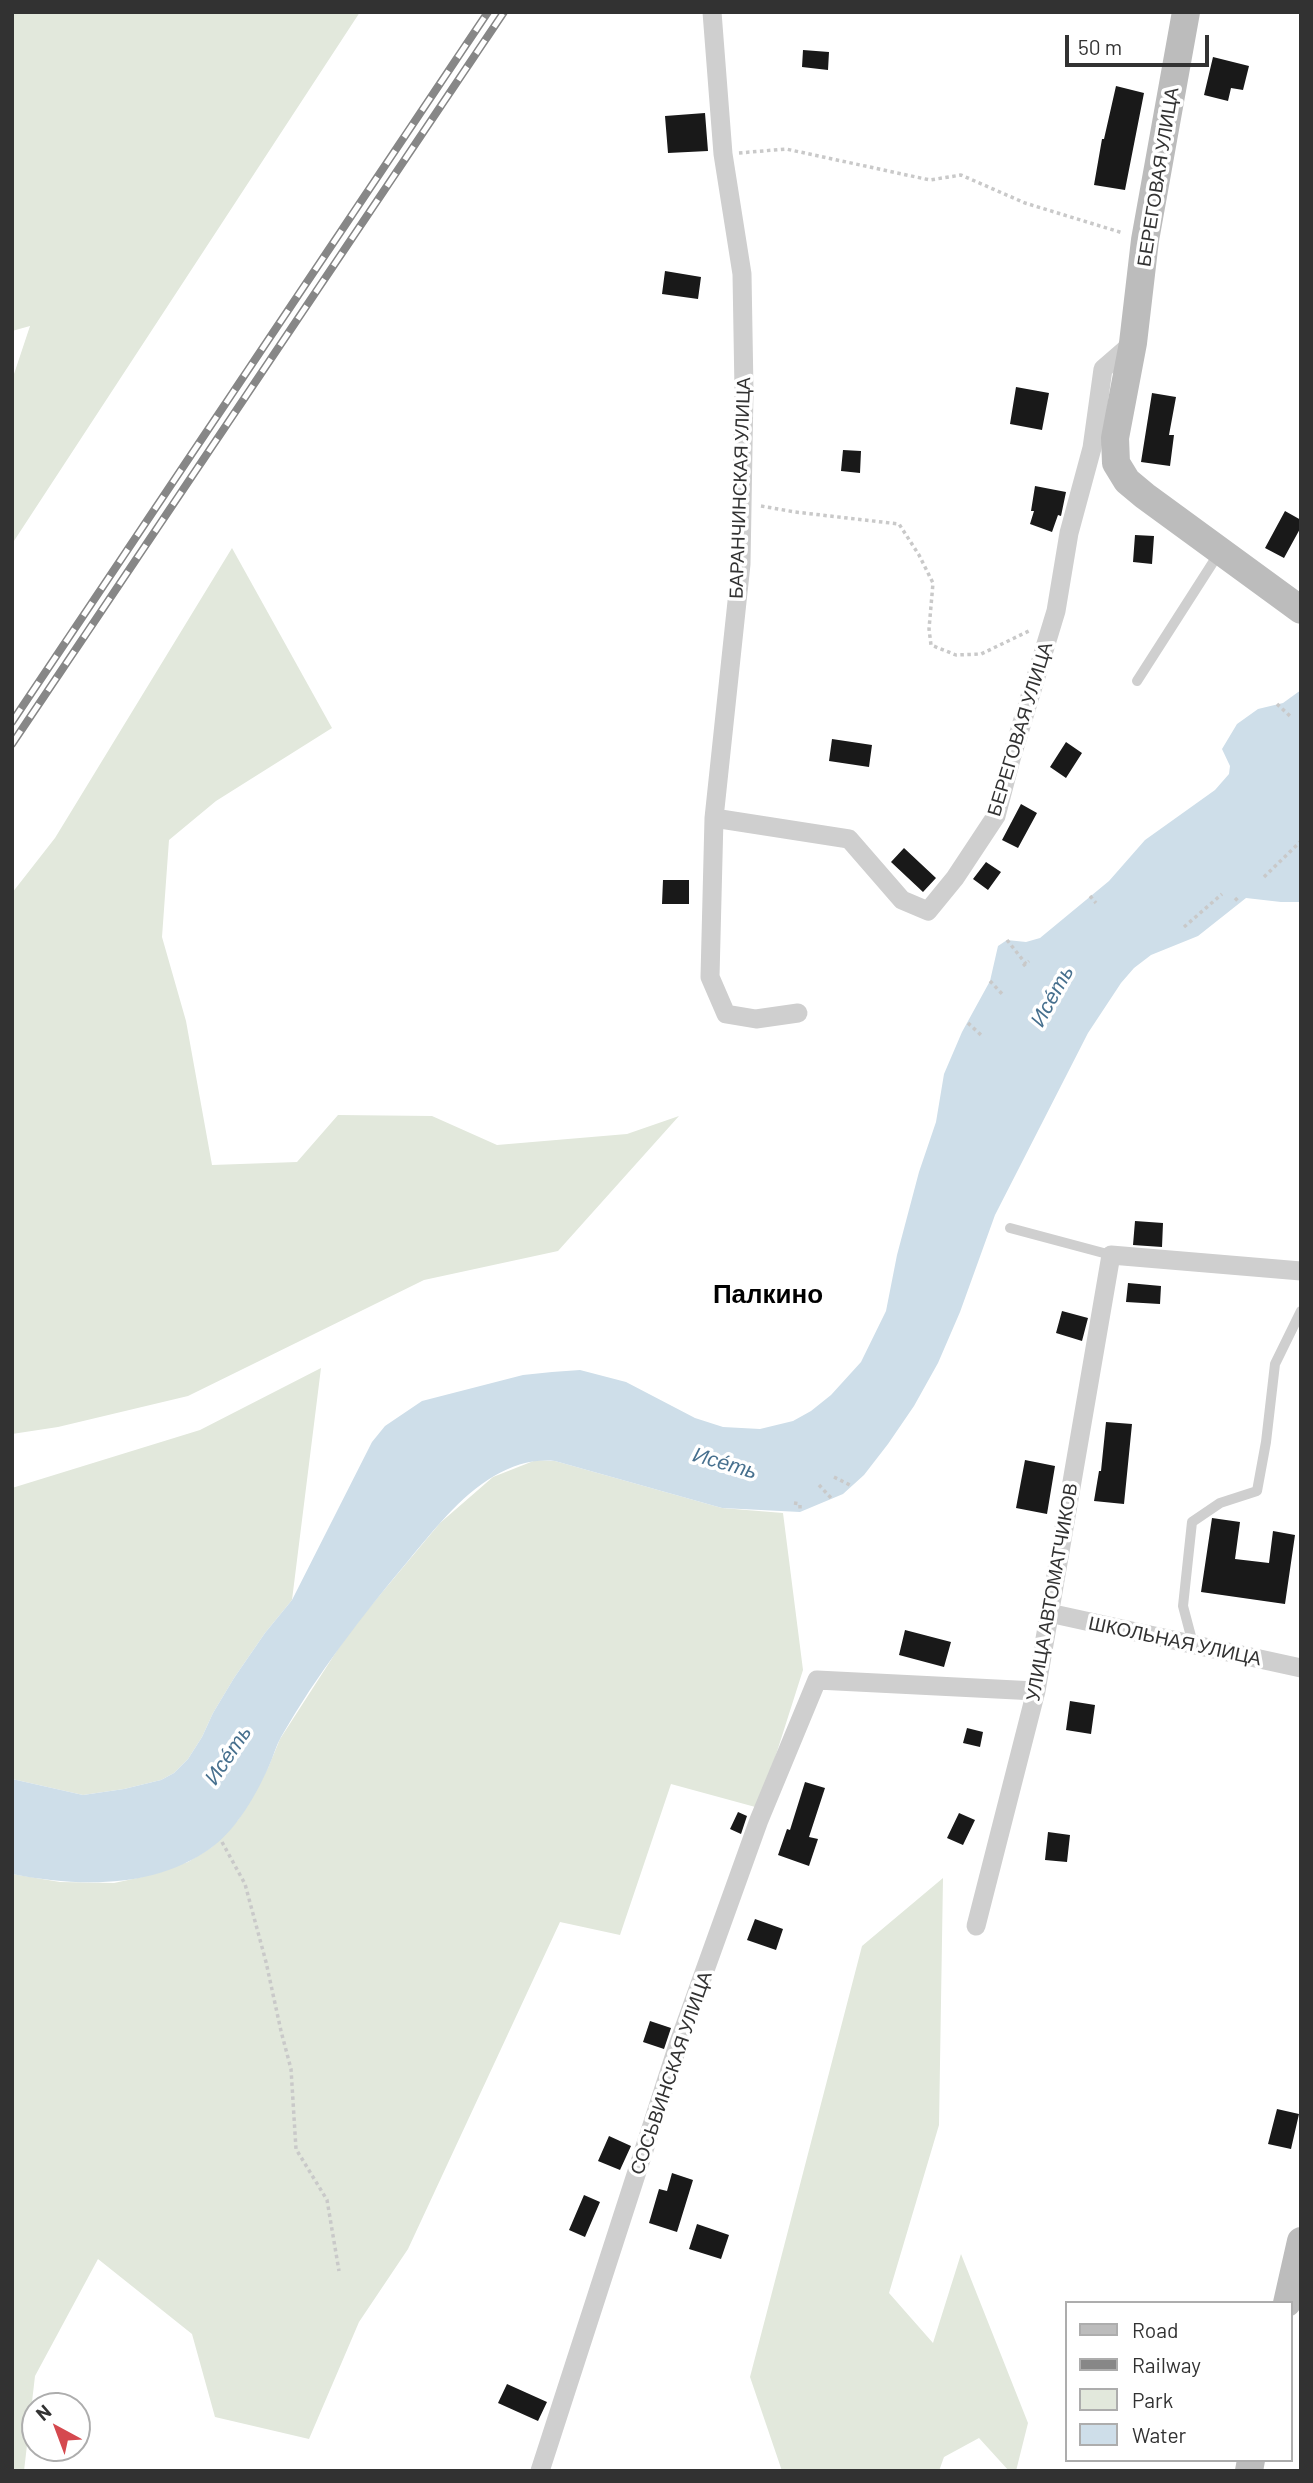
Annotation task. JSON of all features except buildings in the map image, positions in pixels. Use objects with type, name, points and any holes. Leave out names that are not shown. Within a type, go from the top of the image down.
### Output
[{"type":"street","name":"БАРАНЧИНСКАЯ УЛИЦА","points":[[712,12],[723,154],[742,274],[744,391],[741,564],[714,818],[710,977],[726,1014],[757,1019],[798,1013]]},
{"type":"street","name":"БЕРЕГОВАЯ УЛИЦА","points":[[1186,12],[1145,240],[1133,343],[1115,438],[1116,464],[1127,481],[1145,496],[1301,610]]},
{"type":"street","name":"БЕРЕГОВАЯ УЛИЦА","points":[[714,818],[849,839],[902,900],[928,911],[955,877],[996,816],[1056,611],[1069,533],[1092,448],[1103,369],[1133,343]]},
{"type":"street","points":[[1111,1255],[1301,1271]]},
{"type":"street","name":"УЛИЦА АВТОМАТЧИКОВ","points":[[976,1926],[1036,1691],[1111,1255]]},
{"type":"street","name":"ШКОЛЬНАЯ УЛИЦА","points":[[1049,1614],[1301,1668]]},
{"type":"street","name":"СОСЬВИНСКАЯ УЛИЦА","points":[[540,2471],[678,2046],[759,1820],[817,1680],[1036,1691]]},
{"type":"street","points":[[1287,2301],[1301,2241]]},
{"type":"lane","points":[[1137,681],[1221,550]]},
{"type":"lane","points":[[1010,1228],[1111,1255]]},
{"type":"lane","points":[[1193,1645],[1183,1606],[1192,1522],[1220,1503],[1257,1491],[1275,1364],[1301,1311]]},
{"type":"path","points":[[723,154],[786,149],[930,180],[961,175],[1025,203],[1145,240]]},
{"type":"path","points":[[742,502],[795,513],[899,524],[933,583],[929,629],[931,645],[956,655],[981,654],[1037,627],[1056,611]]},
{"type":"path","points":[[1277,704],[1290,716]]},
{"type":"path","points":[[1264,877],[1301,841]]},
{"type":"path","points":[[1184,927],[1222,894]]},
{"type":"path","points":[[1090,896],[1096,903]]},
{"type":"path","points":[[1235,898],[1240,903]]},
{"type":"path","points":[[1007,940],[1026,964]]},
{"type":"path","points":[[990,981],[1004,996]]},
{"type":"path","points":[[968,1023],[981,1035]]},
{"type":"path","points":[[834,1477],[852,1486]]},
{"type":"path","points":[[819,1485],[832,1499]]},
{"type":"path","points":[[794,1503],[800,1504],[800,1512]]},
{"type":"path","points":[[222,1842],[245,1884],[291,2069],[296,2149],[327,2200],[339,2271]]},
{"type":"green space","points":[[12,12],[360,12],[12,544],[12,380],[30,326],[12,331]]},
{"type":"green space","points":[[232,548],[332,728],[216,801],[169,840],[162,937],[186,1021],[212,1165],[297,1162],[338,1115],[432,1116],[497,1145],[627,1134],[679,1116],[558,1251],[424,1280],[188,1396],[58,1427],[12,1434],[12,893],[55,838]]},
{"type":"green space","points":[[321,1368],[292,1600],[234,1678],[188,1759],[174,1773],[161,1780],[83,1795],[12,1779],[12,1488],[200,1430]]},
{"type":"green space","points":[[536,1460],[555,1461],[722,1508],[783,1513],[803,1670],[759,1808],[671,1784],[620,1935],[560,1922],[408,2249],[359,2322],[309,2439],[215,2417],[192,2334],[98,2259],[35,2376],[33,2392],[21,2392],[21,2462],[25,2462],[24,2471],[12,2471],[12,1874],[60,1882],[114,1883],[188,1862],[212,1847],[238,1820],[268,1768],[280,1739],[349,1632],[440,1523],[493,1477]]},
{"type":"green space","points":[[943,1878],[939,2125],[889,2293],[933,2343],[961,2254],[1028,2423],[1016,2471],[1009,2471],[979,2438],[944,2457],[939,2471],[782,2471],[750,2377],[862,1946]]},
{"type":"water","name":"Исе́ть","points":[[1301,690],[1301,902],[1246,898],[1198,936],[1151,955],[1121,983],[1088,1033],[995,1215],[960,1312],[938,1363],[914,1406],[864,1475],[843,1494],[800,1512],[722,1508],[555,1461],[531,1462],[501,1472],[482,1484],[448,1515],[357,1625],[325,1668],[279,1740],[264,1777],[245,1811],[211,1848],[189,1861],[141,1878],[89,1882],[12,1874],[12,1779],[83,1795],[124,1789],[161,1780],[174,1773],[188,1759],[202,1737],[234,1678],[292,1600],[372,1442],[385,1426],[422,1401],[523,1375],[580,1370],[626,1382],[695,1418],[723,1427],[760,1429],[793,1421],[831,1395],[861,1362],[886,1311],[897,1255],[919,1172],[936,1122],[944,1074],[962,1032],[990,981],[998,946],[1007,940],[1026,942],[1040,938],[1109,881],[1145,840],[1215,790],[1229,774],[1230,766],[1222,749],[1237,724],[1258,709],[1283,703]]},
{"type":"railway","points":[[12,722],[488,12]]},
{"type":"railway","points":[[12,744],[504,12]]},
{"type":"district","name":"Палкино","points":[[768,1294]]}]
